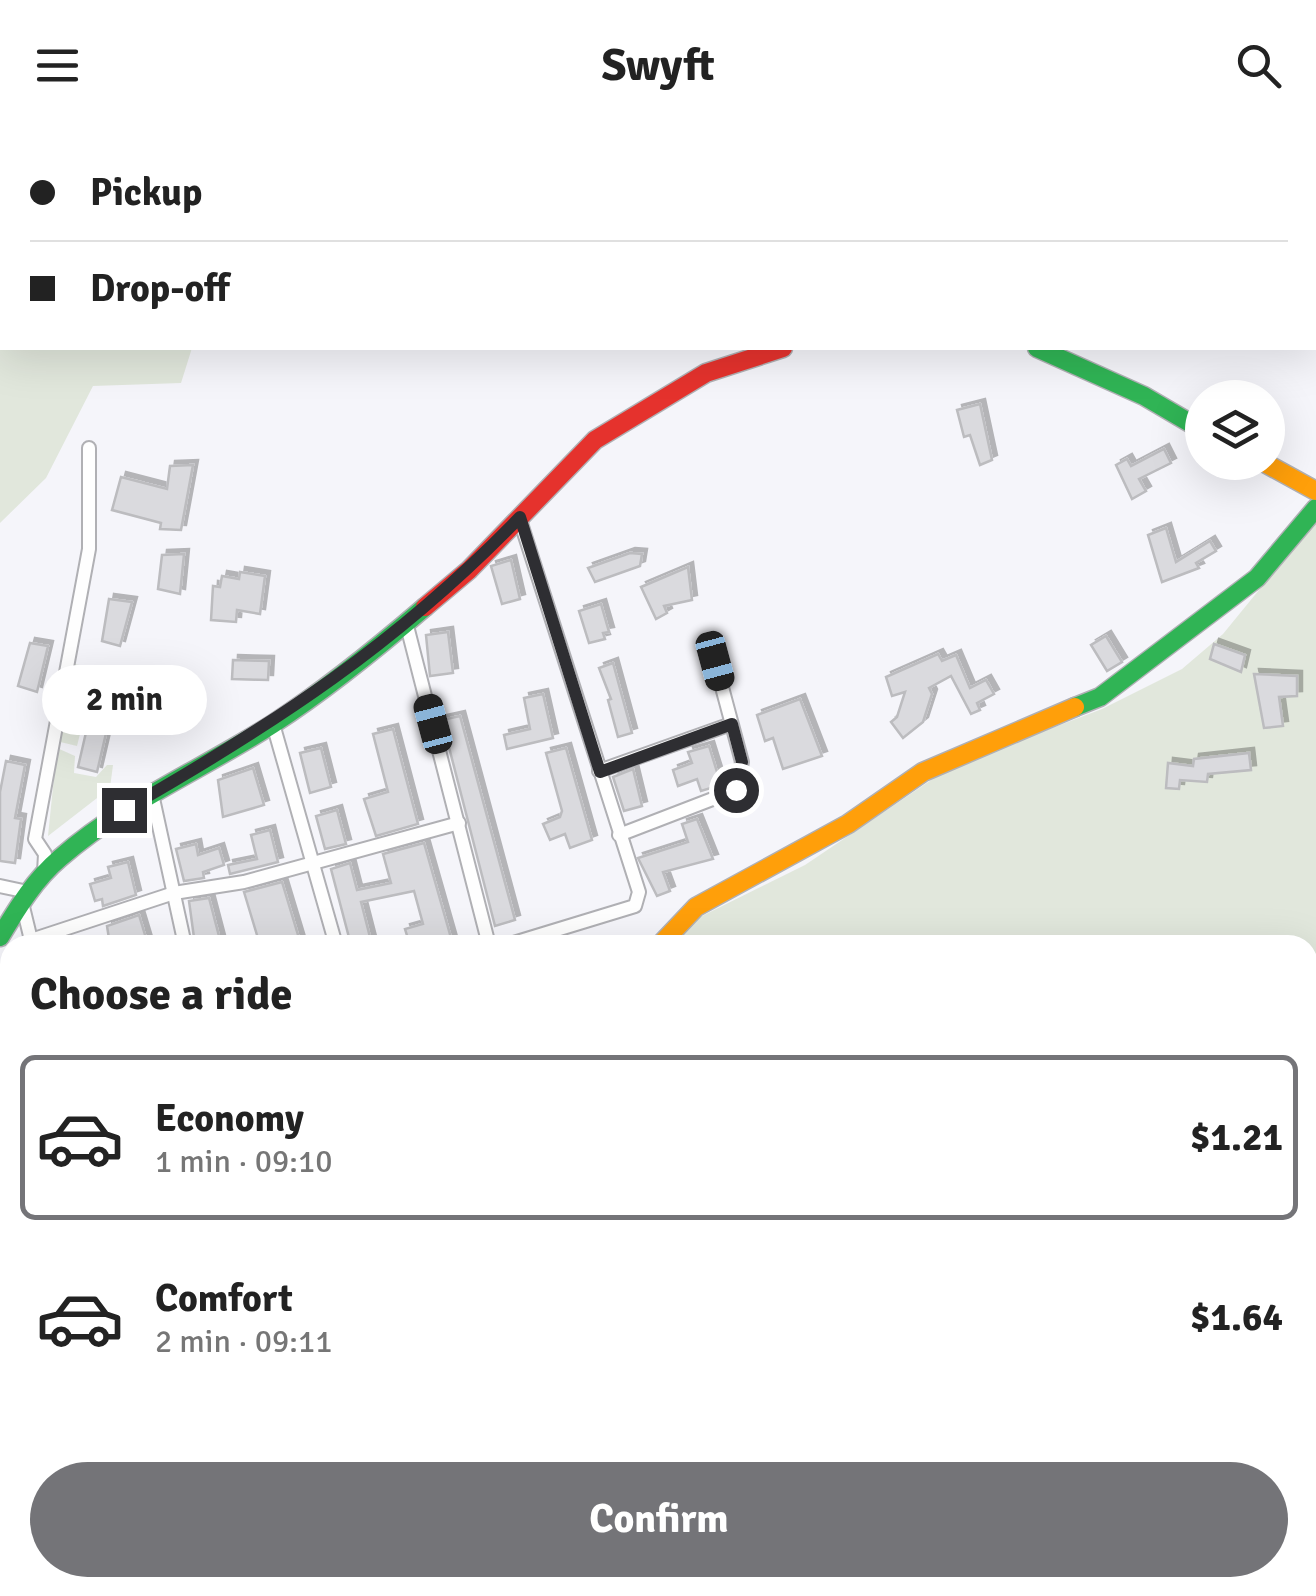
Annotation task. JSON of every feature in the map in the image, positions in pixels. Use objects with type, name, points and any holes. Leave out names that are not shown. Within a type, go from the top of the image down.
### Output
[{"type":"street","points":[[2,935],[44,872],[152,794],[273,724],[407,626],[595,440],[706,372],[777,350]]},
{"type":"street","points":[[1042,350],[1144,396],[1185,420]]},
{"type":"street","points":[[44,872],[45,854],[35,840],[88,549],[89,448]]},
{"type":"street","points":[[1285,474],[1316,490]]},
{"type":"street","points":[[669,935],[696,907],[848,824],[924,772],[1100,697],[1257,578],[1316,508]]},
{"type":"street","points":[[520,517],[639,892],[635,906],[541,935]]},
{"type":"street","points":[[407,626],[487,935]]},
{"type":"street","points":[[619,834],[736,790],[742,762],[715,661]]},
{"type":"street","points":[[273,724],[333,935]]},
{"type":"street","points":[[600,772],[732,724]]},
{"type":"street","points":[[152,794],[183,935]]},
{"type":"street","points":[[52,935],[174,893],[244,882],[459,822]]},
{"type":"street","points":[[0,886],[26,900]]},
{"type":"street","points":[[26,900],[31,935]]},
{"type":"shaded area","points":[[0,350],[191,350],[181,383],[93,386],[46,478],[0,523]]},
{"type":"shaded area","points":[[1316,520],[1316,935],[683,935],[700,917],[805,865],[952,766],[1102,709],[1182,669],[1223,634]]},
{"type":"shaded area","points":[[74,664],[102,669],[105,685],[129,690],[118,733],[83,722],[77,746],[56,741]]},
{"type":"shaded area","points":[[57,748],[75,756],[74,773],[96,777],[107,765],[113,765],[110,788],[48,836]]},
{"type":"building","points":[[980,404],[992,460],[980,465],[970,435],[964,437],[957,410]]},
{"type":"building","points":[[1164,449],[1171,463],[1139,479],[1146,491],[1132,499],[1116,465],[1127,459],[1131,466]]},
{"type":"building","points":[[193,465],[181,530],[160,529],[161,523],[112,510],[121,477],[167,489],[170,466]]},
{"type":"building","points":[[1166,528],[1176,562],[1210,541],[1216,551],[1196,563],[1199,568],[1162,582],[1148,535]]},
{"type":"building","points":[[630,553],[642,554],[640,566],[595,582],[588,568]]},
{"type":"building","points":[[184,554],[180,594],[158,589],[162,555]]},
{"type":"building","points":[[511,560],[520,599],[502,604],[491,566]]},
{"type":"building","points":[[688,567],[692,600],[664,606],[667,613],[656,619],[641,587]]},
{"type":"building","points":[[240,572],[265,576],[260,614],[237,610],[236,622],[211,620],[213,586],[220,587],[222,576],[239,579]]},
{"type":"building","points":[[109,599],[132,602],[120,646],[102,641]]},
{"type":"building","points":[[601,604],[609,632],[603,633],[605,639],[589,643],[579,611]]},
{"type":"building","points":[[448,632],[453,673],[430,676],[426,635]]},
{"type":"building","points":[[1106,636],[1122,662],[1107,671],[1091,645]]},
{"type":"building","points":[[30,643],[48,646],[37,692],[18,686]]},
{"type":"building","points":[[1214,644],[1245,655],[1241,672],[1210,659]]},
{"type":"building","points":[[938,654],[942,661],[956,655],[970,688],[986,680],[994,694],[977,703],[980,710],[971,714],[951,676],[929,688],[932,694],[923,722],[903,738],[891,722],[897,717],[905,692],[892,696],[886,677]]},
{"type":"building","points":[[233,660],[269,661],[268,680],[232,679]]},
{"type":"building","points":[[613,663],[632,733],[618,737],[608,700],[611,699],[599,668]]},
{"type":"building","points":[[1254,674],[1297,676],[1297,696],[1279,697],[1283,726],[1264,728]]},
{"type":"building","points":[[543,694],[553,738],[507,749],[504,735],[530,729],[524,698]]},
{"type":"building","points":[[800,699],[822,756],[783,769],[773,738],[765,741],[757,715]]},
{"type":"building","points":[[460,716],[515,920],[495,926],[442,720]]},
{"type":"building","points":[[87,728],[107,729],[97,772],[78,767]]},
{"type":"building","points":[[393,729],[418,824],[376,836],[364,799],[388,792],[373,734]]},
{"type":"building","points":[[709,746],[721,785],[701,791],[697,779],[678,786],[673,770],[692,763],[688,752]]},
{"type":"building","points":[[321,748],[331,787],[310,793],[300,753]]},
{"type":"building","points":[[566,748],[592,840],[570,848],[565,834],[550,840],[543,824],[560,817],[562,811],[546,753]]},
{"type":"building","points":[[1249,753],[1251,770],[1208,774],[1207,782],[1180,780],[1179,789],[1166,788],[1168,763],[1193,766],[1194,759]]},
{"type":"building","points":[[6,761],[25,765],[15,818],[21,819],[15,863],[0,861],[0,792]]},
{"type":"building","points":[[253,768],[264,805],[223,817],[218,780]]},
{"type":"building","points":[[633,769],[642,806],[624,811],[613,777]]},
{"type":"building","points":[[337,810],[346,844],[325,849],[316,816]]},
{"type":"building","points":[[697,819],[713,859],[663,872],[670,891],[657,896],[638,858],[688,842],[682,824]]},
{"type":"building","points":[[270,830],[278,862],[230,874],[228,865],[257,859],[251,835]]},
{"type":"building","points":[[424,843],[450,935],[407,935],[405,929],[423,924],[414,891],[361,902],[369,935],[348,935],[331,869],[350,863],[357,890],[391,883],[383,854]]},
{"type":"building","points":[[196,844],[198,855],[219,848],[224,865],[203,872],[204,878],[184,881],[176,849]]},
{"type":"building","points":[[128,862],[136,895],[103,906],[102,899],[95,901],[90,884],[111,878],[108,867]]},
{"type":"building","points":[[282,882],[298,935],[257,935],[244,892]]},
{"type":"building","points":[[209,898],[219,935],[194,935],[189,901]]},
{"type":"building","points":[[139,915],[145,935],[108,935],[107,926]]},
{"type":"traffic: fast","points":[[1041,350],[1144,396],[1185,420]]},
{"type":"traffic: fast","points":[[1075,707],[1100,697],[1257,578],[1316,508]]},
{"type":"traffic: fast","points":[[1,935],[42,876],[85,838],[293,711],[425,607]]},
{"type":"traffic: slow","points":[[1285,474],[1316,491]]},
{"type":"traffic: slow","points":[[669,935],[696,907],[848,824],[923,772],[1075,707]]},
{"type":"traffic: jam","points":[[425,607],[469,570],[595,440],[706,373],[777,350]]},
{"type":"route","points":[[124,810],[273,724],[357,665],[469,570],[520,517],[600,772],[732,724],[742,762],[736,790]]}]
